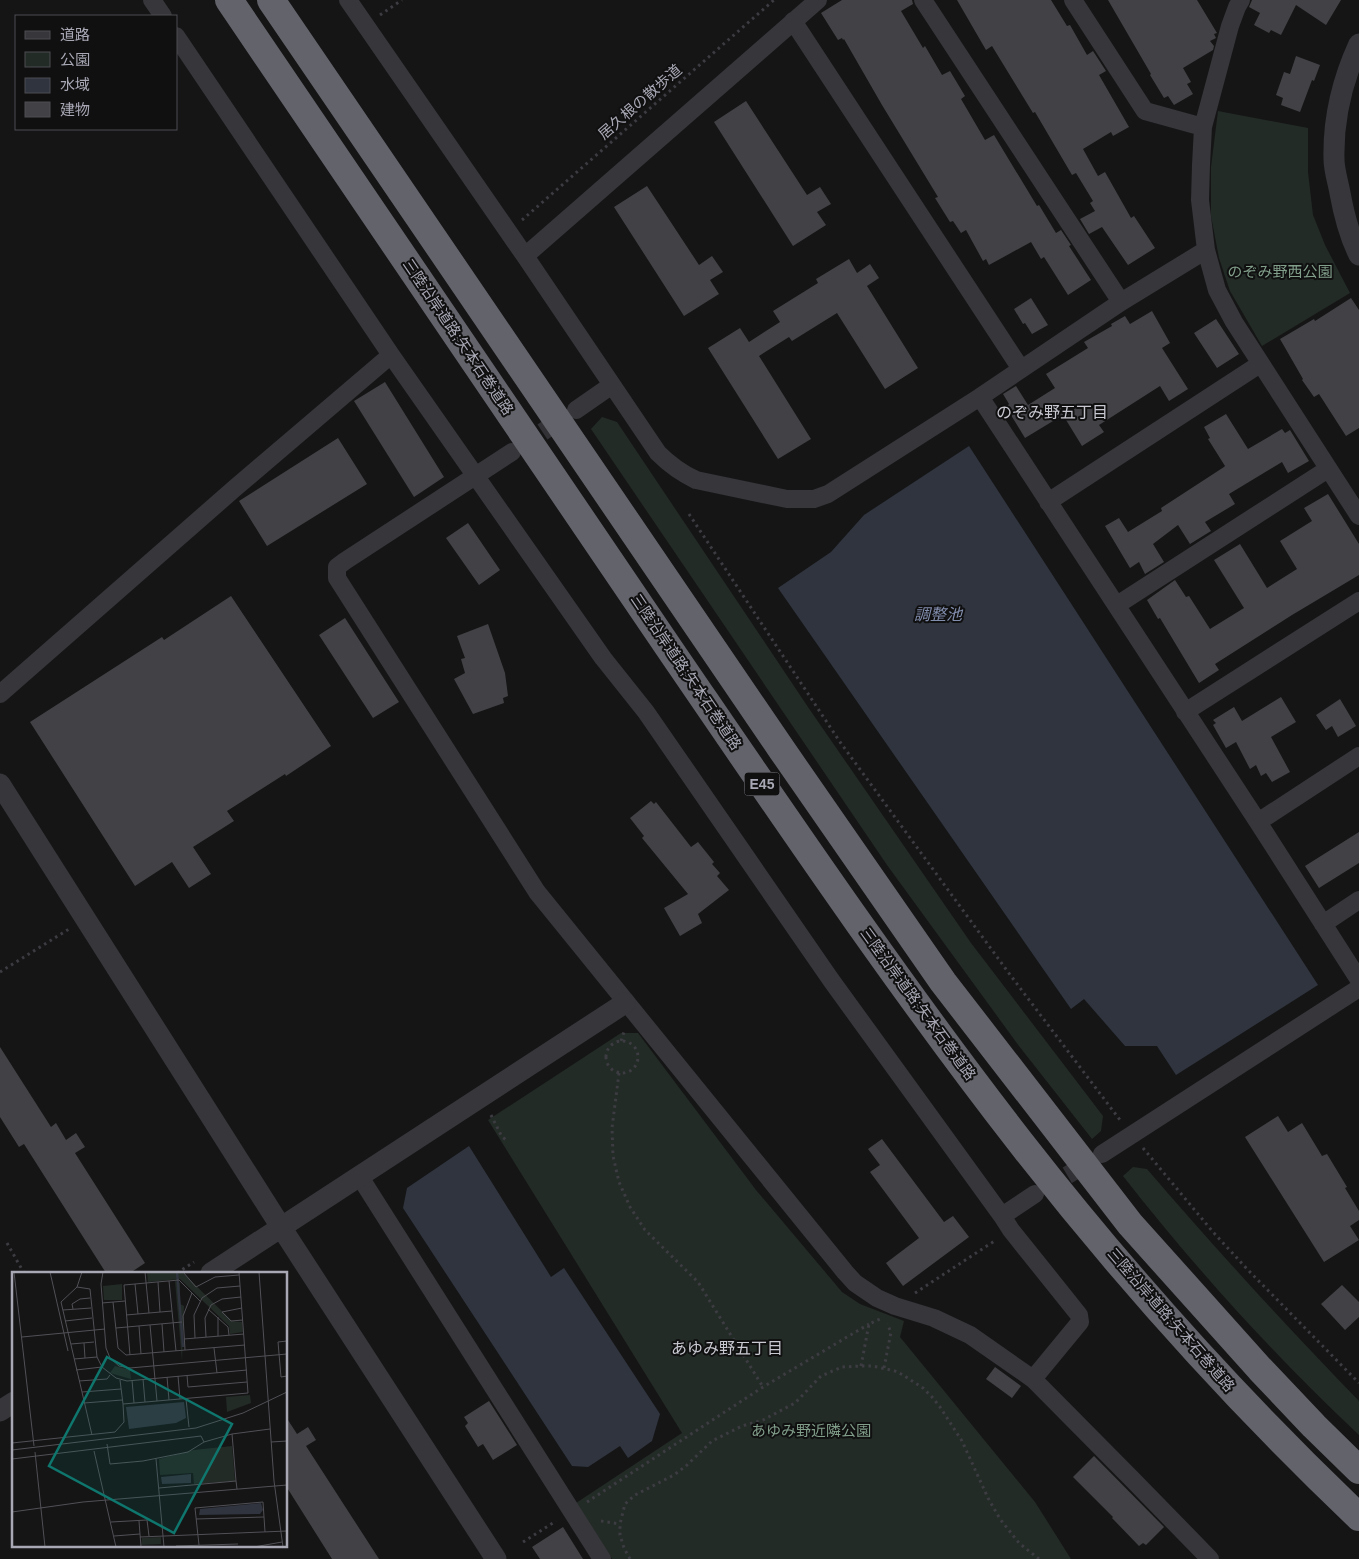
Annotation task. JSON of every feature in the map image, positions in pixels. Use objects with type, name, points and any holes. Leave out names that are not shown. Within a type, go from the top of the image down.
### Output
[{"type":"highway","name":"三陸沿岸道路;矢本石巻道路","points":[[229,0],[750,766],[850,910],[974,1081],[1068,1201],[1176,1328],[1285,1445],[1359,1517]]},
{"type":"highway","name":"E45","points":[[272,0],[787,758],[943,982],[1130,1224],[1260,1369],[1359,1470]]},
{"type":"street","points":[[152,0],[162,15]]},
{"type":"street","points":[[348,0],[658,453],[671,466],[696,480],[787,499],[814,499],[828,494],[980,397],[1121,302],[1206,250]]},
{"type":"street","points":[[525,256],[818,0]]},
{"type":"street","points":[[923,0],[1121,302]]},
{"type":"street","points":[[1073,0],[1145,112],[1203,127]]},
{"type":"street","points":[[1235,2],[1203,127],[1200,200],[1206,250],[1217,290],[1234,322],[1359,516]]},
{"type":"street","points":[[793,21],[1021,369]]},
{"type":"street","points":[[178,39],[391,355],[603,658],[646,712],[831,980],[1006,1223],[1079,1315],[1080,1322],[1033,1379]]},
{"type":"street","points":[[1359,44],[1342,86],[1335,123],[1334,161],[1350,238],[1359,255]]},
{"type":"street","points":[[0,694],[235,488],[391,355]]},
{"type":"street","points":[[1048,502],[1260,364]]},
{"type":"street","points":[[576,410],[612,385]]},
{"type":"street","points":[[980,397],[1359,980]]},
{"type":"street","points":[[512,452],[344,561],[337,567],[337,578],[537,892],[845,1272],[855,1283],[877,1298],[895,1306],[934,1318],[970,1335],[1033,1379],[1210,1559]]},
{"type":"street","points":[[1117,605],[1328,469]]},
{"type":"street","points":[[1185,712],[1359,601]]},
{"type":"street","points":[[1258,822],[1359,756]]},
{"type":"street","points":[[0,784],[281,1227],[496,1559]]},
{"type":"street","points":[[1323,924],[1359,900]]},
{"type":"street","points":[[1102,1154],[1359,988]]},
{"type":"street","points":[[213,1272],[625,1002]]},
{"type":"street","points":[[360,1177],[602,1559]]},
{"type":"street","points":[[1006,1223],[1035,1194]]},
{"type":"street","points":[[0,1411],[12,1403]]},
{"type":"path","points":[[366,25],[402,0]]},
{"type":"path","name":"居久根の散歩道","points":[[521,221],[774,0]]},
{"type":"path","points":[[689,514],[840,742],[1130,1135],[1218,1238],[1359,1383]]},
{"type":"path","points":[[0,972],[71,927]]},
{"type":"path","points":[[621,1041],[626,1028]]},
{"type":"path","points":[[621,1041],[634,1045],[637,1050],[638,1060],[634,1069],[629,1072],[619,1073],[610,1067],[606,1057],[610,1047],[614,1043],[621,1041]]},
{"type":"path","points":[[619,1073],[612,1128],[613,1156],[619,1182],[630,1207],[645,1230],[698,1282],[763,1387]]},
{"type":"path","points":[[490,1112],[502,1137],[508,1141]]},
{"type":"path","points":[[895,1306],[1006,1223]]},
{"type":"path","points":[[7,1244],[23,1272]]},
{"type":"path","points":[[523,1542],[763,1387],[884,1317],[891,1332],[884,1368]]},
{"type":"path","points":[[861,1366],[869,1324]]},
{"type":"path","points":[[630,1559],[620,1535],[620,1524],[625,1504],[635,1495],[674,1475],[712,1441],[742,1426],[763,1420],[795,1403],[821,1376],[842,1367],[861,1366],[884,1368],[903,1374],[923,1388],[940,1407],[962,1440],[988,1498],[1000,1519],[1019,1543],[1039,1559]]},
{"type":"green space","name":"のぞみ野西公園","points":[[1218,111],[1308,128],[1308,172],[1313,215],[1325,245],[1350,293],[1262,346],[1230,291],[1219,258],[1211,216],[1211,167]]},
{"type":"green space","points":[[602,417],[617,422],[810,710],[971,943],[1103,1116],[1101,1131],[1092,1139],[1019,1046],[887,865],[591,429]]},
{"type":"green space","name":"あゆみ野近隣公園","points":[[621,1033],[638,1033],[756,1190],[842,1292],[860,1304],[904,1321],[900,1337],[1035,1502],[1071,1559],[612,1559],[576,1503],[682,1433],[488,1120]]},
{"type":"green space","points":[[1133,1167],[1147,1169],[1251,1286],[1359,1401],[1359,1435],[1266,1342],[1178,1244],[1123,1176]]},
{"type":"water","name":"調整池","points":[[969,446],[1318,985],[1176,1075],[1157,1046],[1125,1046],[1084,999],[1071,1009],[778,588],[831,552],[864,515]]},
{"type":"water","points":[[469,1146],[551,1277],[564,1268],[660,1414],[652,1441],[628,1458],[620,1446],[588,1467],[572,1466],[403,1208],[407,1188]]},
{"type":"building","points":[[842,0],[912,0],[913,4],[901,11],[923,48],[925,46],[942,75],[950,71],[965,96],[961,99],[985,140],[994,135],[1037,206],[1039,205],[1056,233],[1061,230],[1091,280],[1068,295],[1044,257],[1041,259],[1031,242],[989,265],[986,259],[983,261],[966,230],[961,233],[953,221],[950,222],[935,198],[938,197],[844,39],[838,40],[821,13]]},
{"type":"building","points":[[957,0],[1051,0],[1067,26],[1070,25],[1087,55],[1093,51],[1106,71],[1099,75],[1129,127],[1113,136],[1111,132],[1083,149],[1098,176],[1105,172],[1131,218],[1134,216],[1155,248],[1128,265],[1102,227],[1089,234],[1080,219],[1095,211],[1090,203],[1093,201],[1076,173],[1072,175],[1035,112],[1033,113],[992,46],[986,50]]},
{"type":"building","points":[[1108,0],[1197,0],[1217,33],[1214,34],[1216,38],[1210,41],[1214,46],[1213,50],[1183,68],[1191,82],[1187,84],[1193,94],[1174,105],[1168,96],[1164,98]]},
{"type":"building","points":[[1252,0],[1341,0],[1326,25],[1296,5],[1281,35],[1271,30],[1269,33],[1254,25],[1260,13],[1249,7]]},
{"type":"building","points":[[1296,56],[1320,65],[1300,112],[1281,105],[1283,98],[1276,95],[1284,72],[1290,74]]},
{"type":"building","points":[[746,101],[807,195],[820,187],[831,204],[817,212],[826,225],[793,246],[714,122]]},
{"type":"building","points":[[647,186],[699,265],[712,256],[723,272],[710,280],[719,294],[684,316],[614,207]]},
{"type":"building","points":[[849,259],[857,273],[870,264],[879,278],[867,286],[918,368],[885,389],[837,313],[792,341],[789,337],[759,356],[811,439],[778,459],[708,348],[740,328],[749,342],[780,322],[773,311],[818,283],[816,279]]},
{"type":"building","points":[[1031,298],[1048,325],[1032,334],[1014,309]]},
{"type":"building","points":[[1351,298],[1359,310],[1359,428],[1346,436],[1319,394],[1314,397],[1302,380],[1280,339],[1314,319],[1315,321]]},
{"type":"building","points":[[1152,311],[1170,343],[1162,348],[1188,389],[1169,401],[1160,386],[1099,425],[1104,432],[1082,446],[1063,415],[1025,438],[1006,407],[1009,404],[1003,394],[1016,386],[1028,405],[1055,388],[1046,374],[1088,348],[1084,342],[1125,316],[1130,324]]},
{"type":"building","points":[[1216,319],[1239,354],[1217,368],[1194,333]]},
{"type":"building","points":[[385,382],[444,477],[414,497],[354,401]]},
{"type":"building","points":[[1226,414],[1248,449],[1282,429],[1285,433],[1290,430],[1309,461],[1288,473],[1282,462],[1229,494],[1235,504],[1205,522],[1211,531],[1190,544],[1178,525],[1153,544],[1164,562],[1145,574],[1139,562],[1130,568],[1105,526],[1119,518],[1128,532],[1162,511],[1161,508],[1224,467],[1208,439],[1210,438],[1204,427]]},
{"type":"building","points":[[338,438],[367,484],[267,546],[239,501]]},
{"type":"building","points":[[1328,494],[1359,544],[1359,575],[1215,664],[1219,670],[1199,683],[1147,600],[1175,580],[1186,597],[1189,596],[1210,629],[1244,608],[1214,560],[1240,544],[1267,588],[1297,569],[1280,541],[1312,521],[1304,508]]},
{"type":"building","points":[[468,523],[500,570],[479,585],[446,538]]},
{"type":"building","points":[[231,596],[331,746],[286,776],[285,774],[227,811],[234,821],[193,847],[211,874],[189,888],[172,862],[135,886],[30,722],[162,637],[164,640]]},
{"type":"building","points":[[345,618],[399,702],[373,718],[319,635]]},
{"type":"building","points":[[488,624],[505,673],[508,696],[503,698],[504,703],[473,714],[454,679],[465,673],[461,659],[465,658],[457,636]]},
{"type":"building","points":[[1281,697],[1296,722],[1271,737],[1290,772],[1272,782],[1266,773],[1261,776],[1256,765],[1250,769],[1236,742],[1226,748],[1213,725],[1216,723],[1213,720],[1234,707],[1242,721]]},
{"type":"building","points":[[1340,699],[1356,726],[1338,737],[1332,726],[1326,730],[1316,715]]},
{"type":"building","points":[[651,801],[654,804],[656,802],[691,847],[698,842],[714,862],[712,864],[720,873],[717,876],[729,890],[698,914],[702,923],[680,936],[664,908],[688,894],[642,838],[644,836],[630,818]]},
{"type":"building","points":[[1359,832],[1359,863],[1319,888],[1305,866]]},
{"type":"building","points":[[0,1047],[51,1127],[56,1123],[66,1140],[76,1133],[85,1147],[75,1153],[145,1263],[132,1272],[105,1272],[24,1144],[19,1147],[0,1117]]},
{"type":"building","points":[[1278,1116],[1288,1132],[1302,1123],[1322,1156],[1327,1154],[1359,1211],[1359,1220],[1350,1226],[1359,1240],[1324,1262],[1245,1137]]},
{"type":"building","points":[[882,1139],[944,1222],[953,1216],[969,1237],[903,1286],[886,1263],[919,1238],[870,1172],[880,1165],[868,1149]]},
{"type":"building","points":[[1342,1285],[1359,1302],[1359,1317],[1345,1330],[1321,1304]]},
{"type":"building","points":[[995,1367],[1021,1386],[1012,1398],[986,1379]]},
{"type":"building","points":[[489,1401],[517,1445],[493,1460],[483,1444],[478,1447],[465,1426],[468,1423],[464,1417]]},
{"type":"building","points":[[288,1420],[297,1434],[308,1427],[316,1440],[306,1446],[379,1559],[332,1559],[288,1489]]},
{"type":"building","points":[[1094,1456],[1164,1527],[1146,1545],[1143,1543],[1139,1546],[1073,1477]]},
{"type":"building","points":[[563,1527],[583,1559],[540,1559],[532,1547]]},
{"type":"tunnel","points":[[520,447],[565,417]]},
{"type":"tunnel","points":[[1044,1189],[1093,1160]]},
{"type":"district","name":"のぞみ野五丁目","points":[[1052,412]]},
{"type":"district","name":"あゆみ野五丁目","points":[[727,1348]]}]
